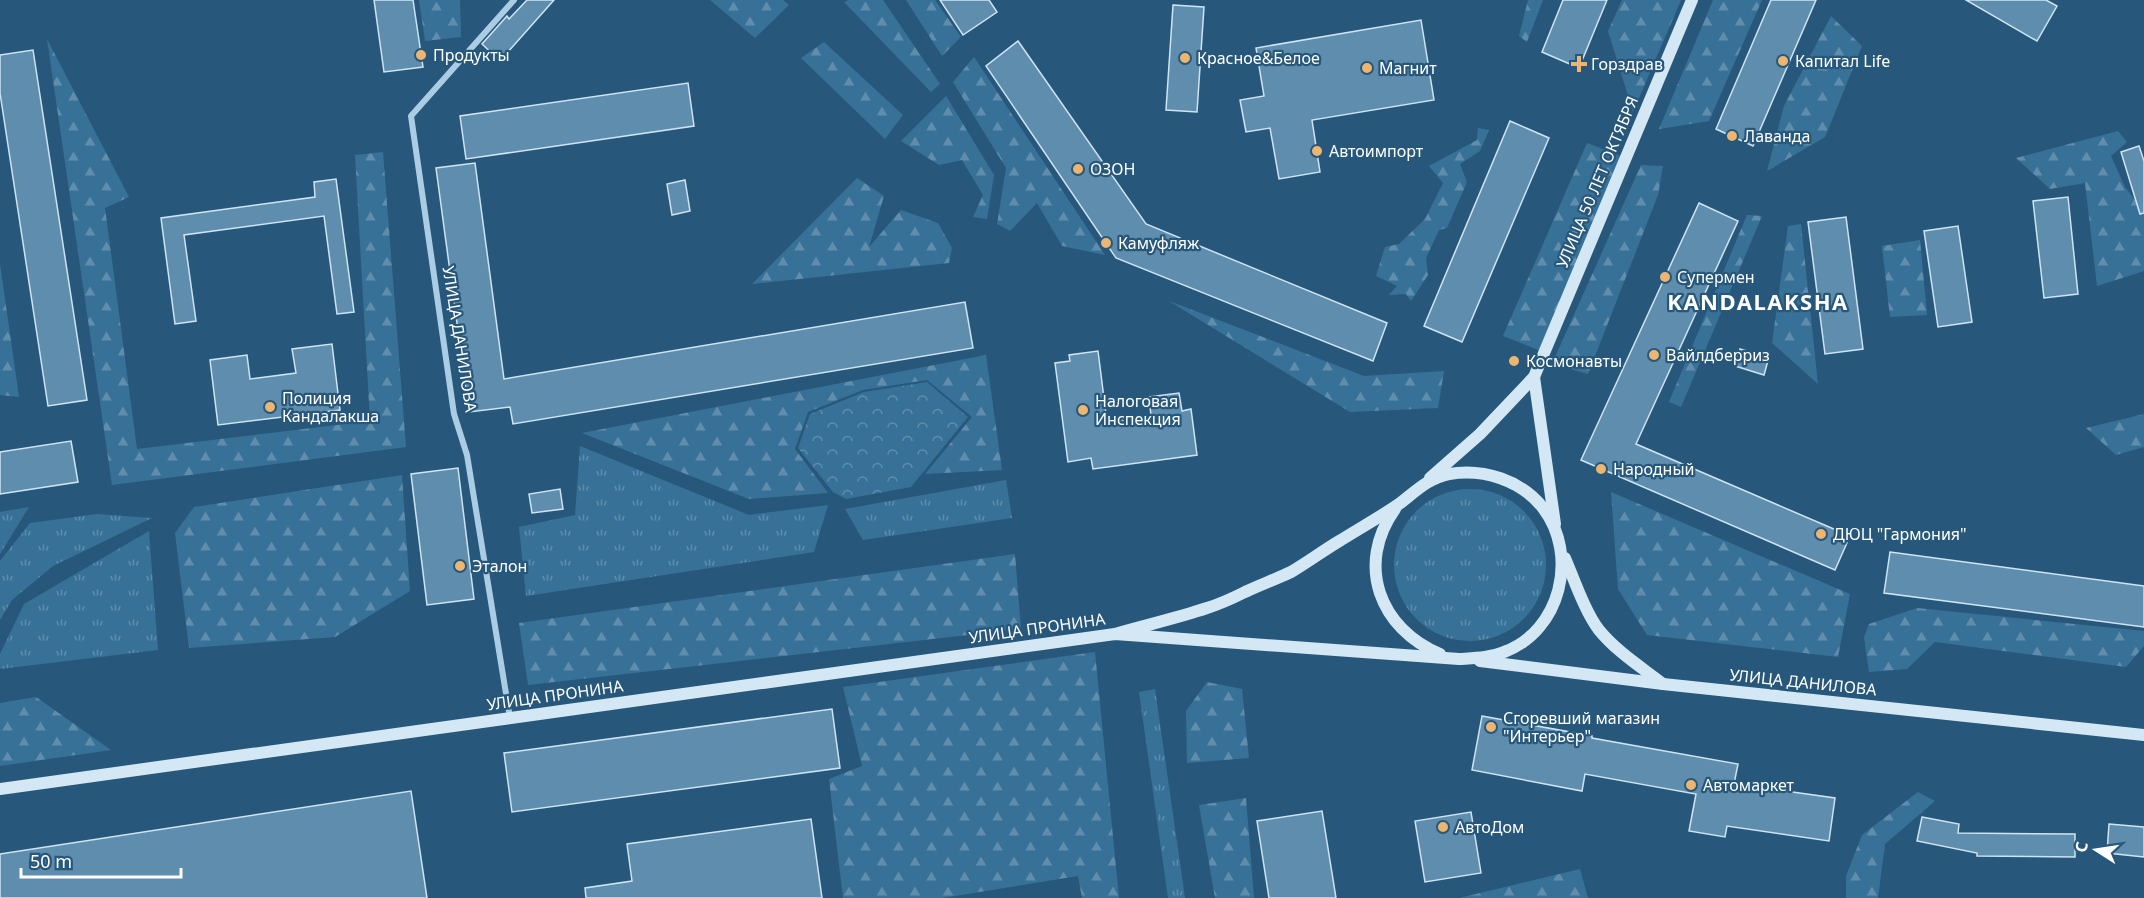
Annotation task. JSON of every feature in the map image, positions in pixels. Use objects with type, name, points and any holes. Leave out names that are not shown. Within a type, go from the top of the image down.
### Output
[{"type":"main road","name":"УЛИЦА 50 ЛЕТ ОКТЯБРЯ","points":[[1534,376],[1692,0]]},
{"type":"main road","points":[[1423,484],[1480,434],[1534,376]]},
{"type":"main road","points":[[1534,376],[1556,530]]},
{"type":"main road","name":"УЛИЦА ПРОНИНА","points":[[0,789],[1115,634],[1210,608],[1291,571],[1399,503],[1423,484],[1447,474],[1474,472],[1500,477],[1523,489],[1543,507],[1556,530],[1561,546],[1563,564],[1558,592],[1548,617],[1522,643],[1506,652],[1488,657],[1459,659],[1115,634]]},
{"type":"main road","points":[[1399,503],[1388,518],[1381,535],[1376,563],[1379,591],[1395,624],[1408,637],[1424,648],[1459,659]]},
{"type":"main road","points":[[1561,546],[1576,586],[1598,629],[1621,652],[1664,684]]},
{"type":"main road","name":"УЛИЦА ДАНИЛОВА","points":[[1459,659],[1664,684],[2144,735]]},
{"type":"street","name":"УЛИЦА ДАНИЛОВА","points":[[510,718],[467,455],[454,414],[411,116],[514,0]]},
{"type":"green space","points":[[419,0],[460,0],[461,37],[425,41]]},
{"type":"green space","points":[[710,0],[783,0],[789,5],[755,38]]},
{"type":"green space","points":[[883,0],[940,84],[931,92],[844,2]]},
{"type":"green space","points":[[906,0],[935,0],[961,37],[942,56]]},
{"type":"green space","points":[[1528,0],[1543,0],[1527,42],[1519,36]]},
{"type":"green space","points":[[1622,0],[1681,0],[1633,112],[1608,31]]},
{"type":"green space","points":[[1713,0],[1762,0],[1709,121],[1659,129]]},
{"type":"green space","points":[[1831,16],[1862,46],[1825,137],[1767,171],[1784,106]]},
{"type":"green space","points":[[47,39],[129,197],[105,208],[137,449],[370,421],[355,155],[383,152],[406,447],[112,485]]},
{"type":"green space","points":[[824,42],[903,115],[885,139],[801,58]]},
{"type":"green space","points":[[974,57],[1105,255],[1062,246],[1037,203],[1010,231],[997,224],[1006,168],[953,82]]},
{"type":"green space","points":[[946,96],[994,175],[987,219],[973,217],[983,195],[962,160],[939,165],[901,141]]},
{"type":"green space","points":[[1478,128],[1489,130],[1480,151],[1460,164],[1467,182],[1447,228],[1439,230],[1426,258],[1428,275],[1411,301],[1406,294],[1389,295],[1397,286],[1376,276],[1385,247],[1399,244],[1425,219],[1443,183],[1429,166],[1477,140]]},
{"type":"green space","points":[[2118,131],[2127,142],[2111,156],[2125,187],[2144,212],[2144,271],[2097,286],[2085,183],[2050,189],[2016,158]]},
{"type":"green space","points":[[1587,143],[1621,156],[1541,351],[1503,336]]},
{"type":"green space","points":[[1641,165],[1663,166],[1658,195],[1588,374],[1552,364]]},
{"type":"green space","points":[[857,178],[884,196],[869,247],[901,210],[938,223],[952,248],[949,263],[752,284]]},
{"type":"green space","points":[[1747,215],[1762,216],[1681,407],[1669,402]]},
{"type":"green space","points":[[1801,224],[1818,384],[1772,343],[1788,226]]},
{"type":"green space","points":[[1920,240],[1927,315],[1890,317],[1882,246]]},
{"type":"green space","points":[[0,264],[19,397],[0,395]]},
{"type":"green space","points":[[1169,301],[1364,376],[1444,371],[1438,408],[1350,412]]},
{"type":"green space","points":[[986,355],[1002,470],[925,474],[972,417],[927,380],[863,390],[808,412],[795,449],[828,493],[749,499],[582,433]]},
{"type":"green space","points":[[927,382],[968,417],[911,487],[846,499],[833,492],[798,448],[810,414],[864,392]]},
{"type":"green space","points":[[2144,414],[2144,447],[2116,455],[2086,428]]},
{"type":"green space","points":[[580,446],[749,515],[828,505],[814,552],[526,596],[519,527],[575,515]]},
{"type":"green space","points":[[402,475],[410,591],[335,637],[189,648],[175,533],[194,507]]},
{"type":"green space","points":[[1006,480],[1012,518],[863,540],[845,509]]},
{"type":"green space","points":[[1470,489],[1499,495],[1524,511],[1540,536],[1546,565],[1540,594],[1524,619],[1499,635],[1470,641],[1441,635],[1416,619],[1400,594],[1394,565],[1400,536],[1416,511],[1441,495]]},
{"type":"green space","points":[[1611,492],[1850,594],[1838,657],[1647,635],[1618,589]]},
{"type":"green space","points":[[29,507],[0,554],[0,512]]},
{"type":"green space","points":[[97,514],[152,518],[53,566],[12,600],[0,620],[0,561],[30,523]]},
{"type":"green space","points":[[149,531],[158,650],[0,669],[0,654],[24,604]]},
{"type":"green space","points":[[1015,554],[1021,629],[528,685],[519,623]]},
{"type":"green space","points":[[1917,608],[2144,631],[2144,646],[2126,667],[1935,642],[1907,669],[1869,672],[1864,637],[1869,624]]},
{"type":"green space","points":[[1095,652],[1119,898],[1082,898],[1078,876],[943,898],[843,898],[829,779],[862,766],[843,687]]},
{"type":"green space","points":[[1207,682],[1242,689],[1249,758],[1187,763],[1186,711]]},
{"type":"green space","points":[[1155,689],[1185,898],[1168,898],[1139,692]]},
{"type":"green space","points":[[36,697],[111,750],[0,766],[0,703]]},
{"type":"green space","points":[[1918,792],[1935,801],[1885,844],[1878,898],[1846,898],[1846,876],[1862,835]]},
{"type":"green space","points":[[1246,798],[1254,898],[1215,898],[1199,805]]},
{"type":"green space","points":[[1580,869],[1588,898],[1459,898]]},
{"type":"building","points":[[374,0],[413,0],[423,67],[384,72]]},
{"type":"building","points":[[527,0],[554,0],[500,61],[482,44],[507,16],[509,19]]},
{"type":"building","points":[[940,0],[989,0],[997,12],[963,35]]},
{"type":"building","points":[[1563,0],[1607,0],[1579,68],[1542,52]]},
{"type":"building","points":[[1771,0],[1816,0],[1753,146],[1716,129]]},
{"type":"building","points":[[1966,0],[2046,0],[2057,6],[2037,41]]},
{"type":"building","name":"Красное&Белое","points":[[1173,5],[1204,7],[1197,112],[1166,110]]},
{"type":"building","points":[[1421,20],[1434,100],[1312,120],[1320,172],[1279,179],[1270,128],[1246,132],[1240,100],[1264,96],[1256,48]]},
{"type":"building","points":[[1018,41],[1146,224],[1387,323],[1373,361],[1116,258],[986,66]]},
{"type":"building","points":[[33,50],[87,400],[48,406],[0,93],[0,55]]},
{"type":"building","points":[[688,83],[694,126],[466,159],[460,116]]},
{"type":"building","points":[[1510,121],[1549,138],[1462,342],[1424,326]]},
{"type":"building","points":[[2139,146],[2144,161],[2144,213],[2140,214],[2121,152]]},
{"type":"building","points":[[475,163],[504,379],[965,302],[973,348],[513,424],[510,407],[469,412],[436,168]]},
{"type":"building","points":[[336,179],[354,312],[337,314],[324,216],[184,235],[196,321],[175,324],[161,218],[315,197],[314,182]]},
{"type":"building","points":[[685,180],[690,211],[672,215],[667,184]]},
{"type":"building","points":[[2068,197],[2078,294],[2044,298],[2033,201]]},
{"type":"building","points":[[1699,203],[1738,221],[1636,444],[1850,536],[1835,570],[1581,460]]},
{"type":"building","points":[[1846,217],[1863,349],[1825,354],[1808,222]]},
{"type":"building","points":[[1958,226],[1972,322],[1938,327],[1924,231]]},
{"type":"building","points":[[332,344],[340,410],[218,425],[210,360],[247,355],[250,379],[296,373],[292,349]]},
{"type":"building","points":[[1740,349],[1769,357],[1764,375],[1735,366]]},
{"type":"building","name":"Налоговая Инспекция","points":[[1098,351],[1107,422],[1151,416],[1149,397],[1179,393],[1182,411],[1191,409],[1197,455],[1093,469],[1091,458],[1068,462],[1055,363],[1070,361],[1069,355]]},
{"type":"building","points":[[71,441],[78,482],[0,494],[0,452]]},
{"type":"building","points":[[458,468],[474,599],[427,605],[411,474]]},
{"type":"building","points":[[560,489],[563,509],[532,513],[529,494]]},
{"type":"building","points":[[1890,552],[2144,586],[2144,627],[1884,593]]},
{"type":"building","points":[[832,709],[840,768],[512,812],[504,753]]},
{"type":"building","points":[[1482,716],[1738,764],[1734,784],[1835,798],[1829,841],[1727,826],[1725,837],[1689,831],[1696,794],[1585,774],[1582,791],[1472,770]]},
{"type":"building","points":[[411,791],[427,898],[0,898],[0,854]]},
{"type":"building","points":[[1322,811],[1336,898],[1269,898],[1257,821]]},
{"type":"building","points":[[1471,812],[1481,873],[1425,882],[1415,821]]},
{"type":"building","points":[[1922,817],[1959,824],[1958,833],[2075,834],[2075,857],[1977,856],[1977,853],[1917,841]]},
{"type":"building","points":[[811,819],[822,898],[586,898],[585,888],[632,881],[627,844]]},
{"type":"building","points":[[2109,824],[2144,827],[2144,857],[2107,853]]},
{"type":"place","name":"Продукты","points":[[421,55]]},
{"type":"place","name":"Красное&Белое","points":[[1185,58]]},
{"type":"place","name":"Капитал Life","points":[[1783,61]]},
{"type":"place","name":"Горздрав","points":[[1579,64]]},
{"type":"place","name":"Магнит","points":[[1367,68]]},
{"type":"place","name":"Лаванда","points":[[1732,136]]},
{"type":"place","name":"Автоимпорт","points":[[1317,151]]},
{"type":"place","name":"ОЗОН","points":[[1078,169]]},
{"type":"place","name":"Камуфляж","points":[[1106,243]]},
{"type":"place","name":"Супермен","points":[[1665,277]]},
{"type":"place","name":"Вайлдберриз","points":[[1654,355]]},
{"type":"place","name":"Космонавты","points":[[1514,361]]},
{"type":"place","name":"Полиция Кандалакша","points":[[270,407]]},
{"type":"place","name":"Налоговая Инспекция","points":[[1083,410]]},
{"type":"place","name":"Народный","points":[[1601,469]]},
{"type":"place","name":"ДЮЦ \"Гармония\"","points":[[1821,534]]},
{"type":"place","name":"Эталон","points":[[460,566]]},
{"type":"place","name":"Сгоревший магазин \"Интерьер\"","points":[[1491,727]]},
{"type":"place","name":"Автомаркет","points":[[1691,785]]},
{"type":"place","name":"АвтоДом","points":[[1443,827]]},
{"type":"district","name":"KANDALAKSHA","points":[[1758,301]]}]
